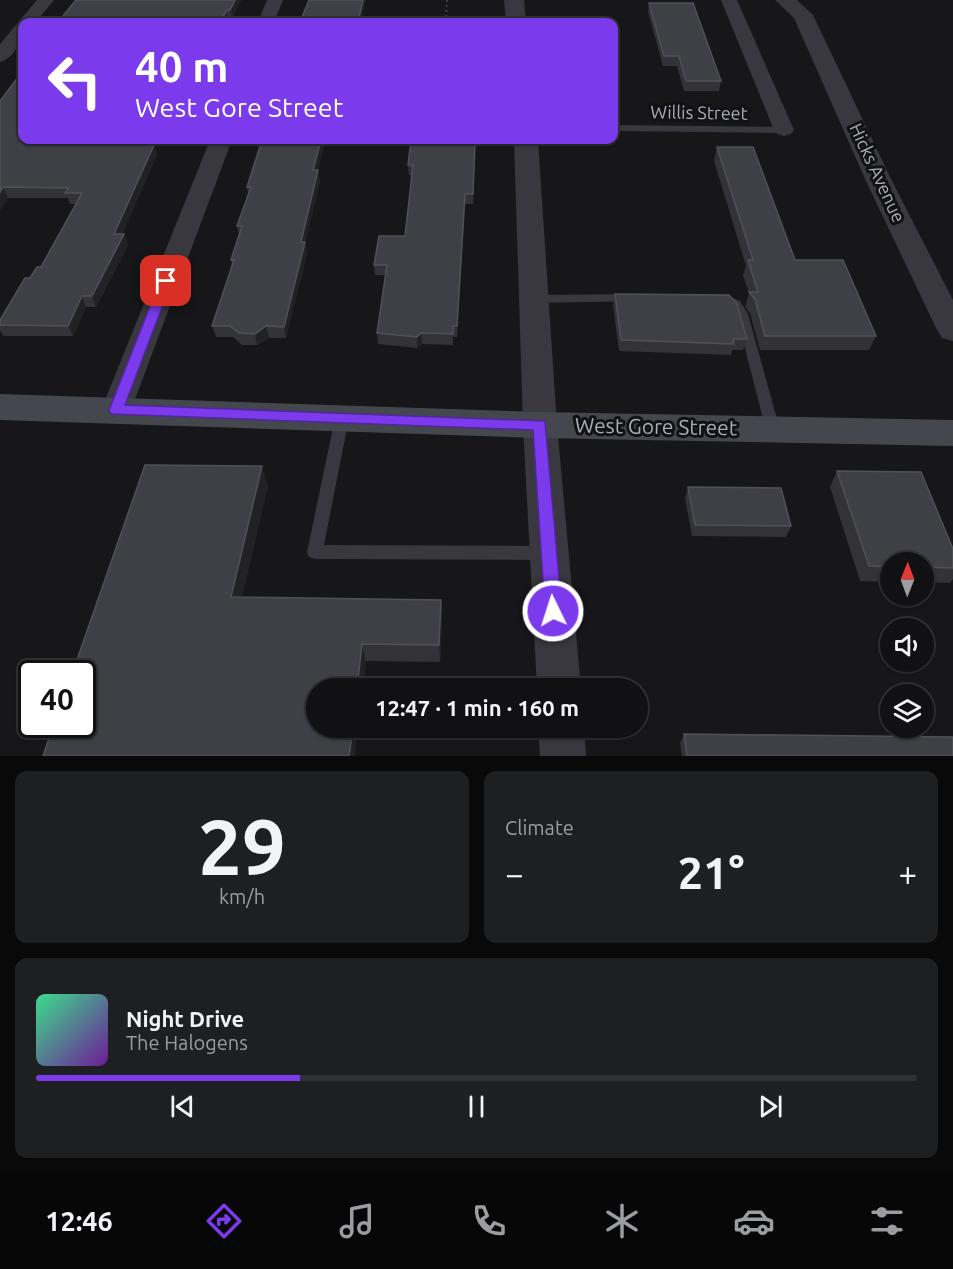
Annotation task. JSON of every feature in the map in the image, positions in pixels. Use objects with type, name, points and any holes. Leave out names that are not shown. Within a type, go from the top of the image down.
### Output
[{"type":"main road","name":"West Gore Street","points":[[0,407],[540,425],[953,433]]},
{"type":"street","points":[[30,18],[46,0]]},
{"type":"street","points":[[268,18],[275,0]]},
{"type":"street","points":[[514,0],[516,18]]},
{"type":"street","points":[[729,0],[784,130]]},
{"type":"street","name":"Hicks Avenue","points":[[801,5],[879,181],[953,330]]},
{"type":"street","points":[[0,56],[18,33]]},
{"type":"street","points":[[116,410],[219,144]]},
{"type":"street","points":[[526,144],[540,425],[558,678]]},
{"type":"street","points":[[562,738],[563,756]]},
{"type":"lane","name":"Willis Street","points":[[618,128],[784,130]]},
{"type":"lane","points":[[534,299],[649,297]]},
{"type":"lane","points":[[707,297],[729,300],[739,308],[772,430]]},
{"type":"lane","points":[[342,418],[315,552],[549,553]]},
{"type":"path","points":[[446,18],[447,0]]},
{"type":"building","points":[[76,0],[235,0],[222,18],[61,18]]},
{"type":"building","points":[[309,0],[363,0],[359,18],[302,18]]},
{"type":"building","points":[[649,3],[693,3],[721,81],[686,81],[679,56],[664,56]]},
{"type":"building","points":[[18,77],[18,144],[154,145],[114,234],[124,234],[92,296],[82,296],[68,326],[0,325],[0,320],[25,278],[30,278],[37,267],[41,267],[82,193],[65,193],[69,188],[3,187],[0,192],[0,101]]},
{"type":"building","points":[[261,144],[320,144],[313,170],[318,170],[301,242],[305,242],[284,327],[266,326],[255,334],[239,333],[230,326],[212,326],[234,260],[231,260],[242,226],[237,226],[251,187],[247,187]]},
{"type":"building","points":[[411,144],[475,144],[473,194],[465,194],[457,326],[453,326],[453,334],[421,333],[417,337],[377,333],[387,265],[374,265],[379,236],[405,236],[413,165],[408,165]]},
{"type":"building","points":[[717,147],[753,147],[795,260],[843,260],[876,336],[765,336],[755,299],[749,292],[758,292],[748,260],[753,260]]},
{"type":"building","points":[[615,294],[729,295],[737,304],[747,339],[733,339],[734,344],[621,340]]},
{"type":"building","points":[[145,465],[262,466],[231,597],[441,600],[439,645],[362,644],[358,678],[306,678],[306,738],[352,738],[349,756],[43,756],[49,738],[96,738],[96,660],[77,660]]},
{"type":"building","points":[[837,471],[921,472],[953,549],[953,568],[934,567],[934,552],[880,552],[880,566],[869,566]]},
{"type":"building","points":[[688,487],[781,488],[791,526],[695,525]]},
{"type":"building","points":[[684,734],[880,736],[880,738],[953,737],[953,756],[687,756]]},
{"type":"route","points":[[166,281],[116,410],[540,425],[553,611]]}]
